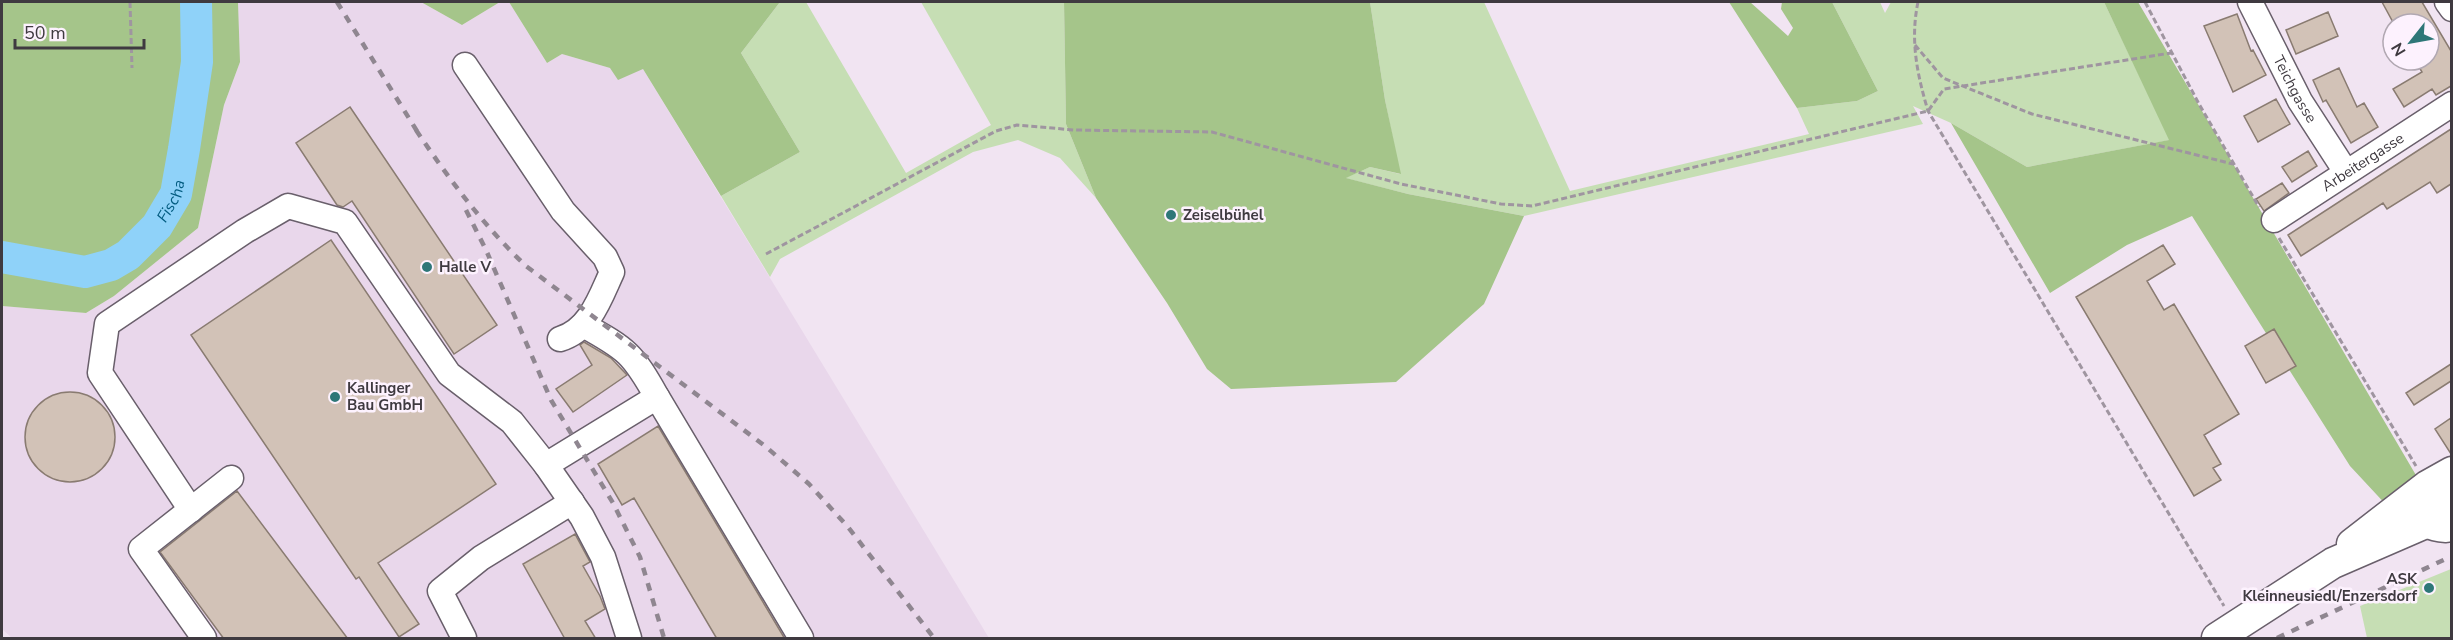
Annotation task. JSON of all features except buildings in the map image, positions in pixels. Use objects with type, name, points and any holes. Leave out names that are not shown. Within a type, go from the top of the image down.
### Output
[{"type":"main road","points":[[2227,633],[2439,495]]},
{"type":"street","name":"Teichgasse","points":[[2250,2],[2300,101],[2346,172]]},
{"type":"street","points":[[2447,2],[2451,9]]},
{"type":"street","points":[[465,65],[556,202],[605,257],[612,272],[597,306],[583,326],[574,335],[560,339]]},
{"type":"street","name":"Arbeitergasse","points":[[2272,221],[2451,104]]},
{"type":"street","points":[[190,510],[100,373],[107,324],[245,231],[288,206],[345,222],[449,374],[512,422],[572,502],[591,532],[603,557],[629,639]]},
{"type":"street","points":[[583,326],[610,340],[637,361],[801,639]]},
{"type":"street","points":[[546,465],[657,397]]},
{"type":"street","points":[[204,639],[141,549],[231,478]]},
{"type":"street","points":[[464,639],[440,591],[481,558],[572,502]]},
{"type":"path","points":[[130,2],[132,68]]},
{"type":"path","points":[[1918,2],[1913,26],[1914,43],[1918,77],[1928,111],[2227,633]]},
{"type":"path","points":[[2145,2],[2233,164],[2272,221],[2439,495]]},
{"type":"path","points":[[1914,43],[1920,54],[1943,78],[2032,114],[2233,164]]},
{"type":"path","points":[[766,254],[996,131],[1017,125],[1074,130],[1212,132],[1401,184],[1501,204],[1532,206],[1928,111],[1944,89],[2171,53]]},
{"type":"shaded area","points":[[238,2],[421,2],[462,25],[500,2],[509,2],[547,63],[562,54],[610,68],[643,69],[989,638],[12,638],[2,629],[2,306],[86,313],[114,296],[198,228],[224,105],[240,62]]},
{"type":"green space","points":[[2,2],[238,2],[240,62],[224,105],[198,228],[114,296],[86,313],[2,306]]},
{"type":"green space","points":[[421,2],[500,2],[462,25]]},
{"type":"green space","points":[[509,2],[780,2],[741,53],[800,152],[721,196],[643,69],[618,80],[610,68],[562,54],[547,63]]},
{"type":"green space","points":[[780,2],[806,2],[906,173],[991,125],[921,2],[1064,2],[1066,124],[1096,198],[1060,158],[1018,140],[973,152],[780,259],[770,277],[721,196],[800,152],[741,53]]},
{"type":"green space","points":[[1064,2],[1370,2],[1385,100],[1401,174],[1370,167],[1346,178],[1408,194],[1524,216],[1484,304],[1396,382],[1231,389],[1207,369],[1167,303],[1096,198],[1066,124]]},
{"type":"green space","points":[[1370,2],[1484,2],[1570,191],[1809,134],[1797,108],[1857,101],[1878,91],[1832,2],[1880,2],[1885,13],[1891,2],[2104,2],[2170,140],[2027,167],[1951,123],[1913,106],[1923,124],[1524,216],[1408,194],[1345,178],[1370,167],[1400,174],[1385,100]]},
{"type":"green space","points":[[1729,2],[1750,2],[1788,36],[1793,28],[1781,9],[1782,2],[1832,2],[1878,91],[1857,101],[1797,108]]},
{"type":"green space","points":[[2104,2],[2138,2],[2420,482],[2390,509],[2350,466],[2192,216],[2127,245],[2050,293],[1951,123],[2027,167],[2169,140]]},
{"type":"green space","name":"ASK Kleinneusiedl/Enzersdorf","points":[[2451,569],[2451,638],[2367,638],[2360,606]]},
{"type":"waterway","name":"Fischa","points":[[2,257],[85,272],[111,265],[128,255],[157,226],[176,194],[184,149],[197,62],[196,2]]},
{"type":"railway","points":[[337,2],[420,136]]},
{"type":"railway","points":[[416,130],[467,201],[526,266],[765,446],[809,484],[848,527],[934,638]]},
{"type":"railway","points":[[466,210],[486,250],[551,400],[613,503],[640,557],[664,638]]},
{"type":"railway","points":[[2277,638],[2452,556]]},
{"type":"place","name":"Zeiselbühel","points":[[1171,215]]},
{"type":"place","name":"Halle V","points":[[427,267]]},
{"type":"place","name":"Kallinger Bau GmbH","points":[[335,397]]},
{"type":"place","name":"ASK Kleinneusiedl/Enzersdorf","points":[[2429,588]]}]
